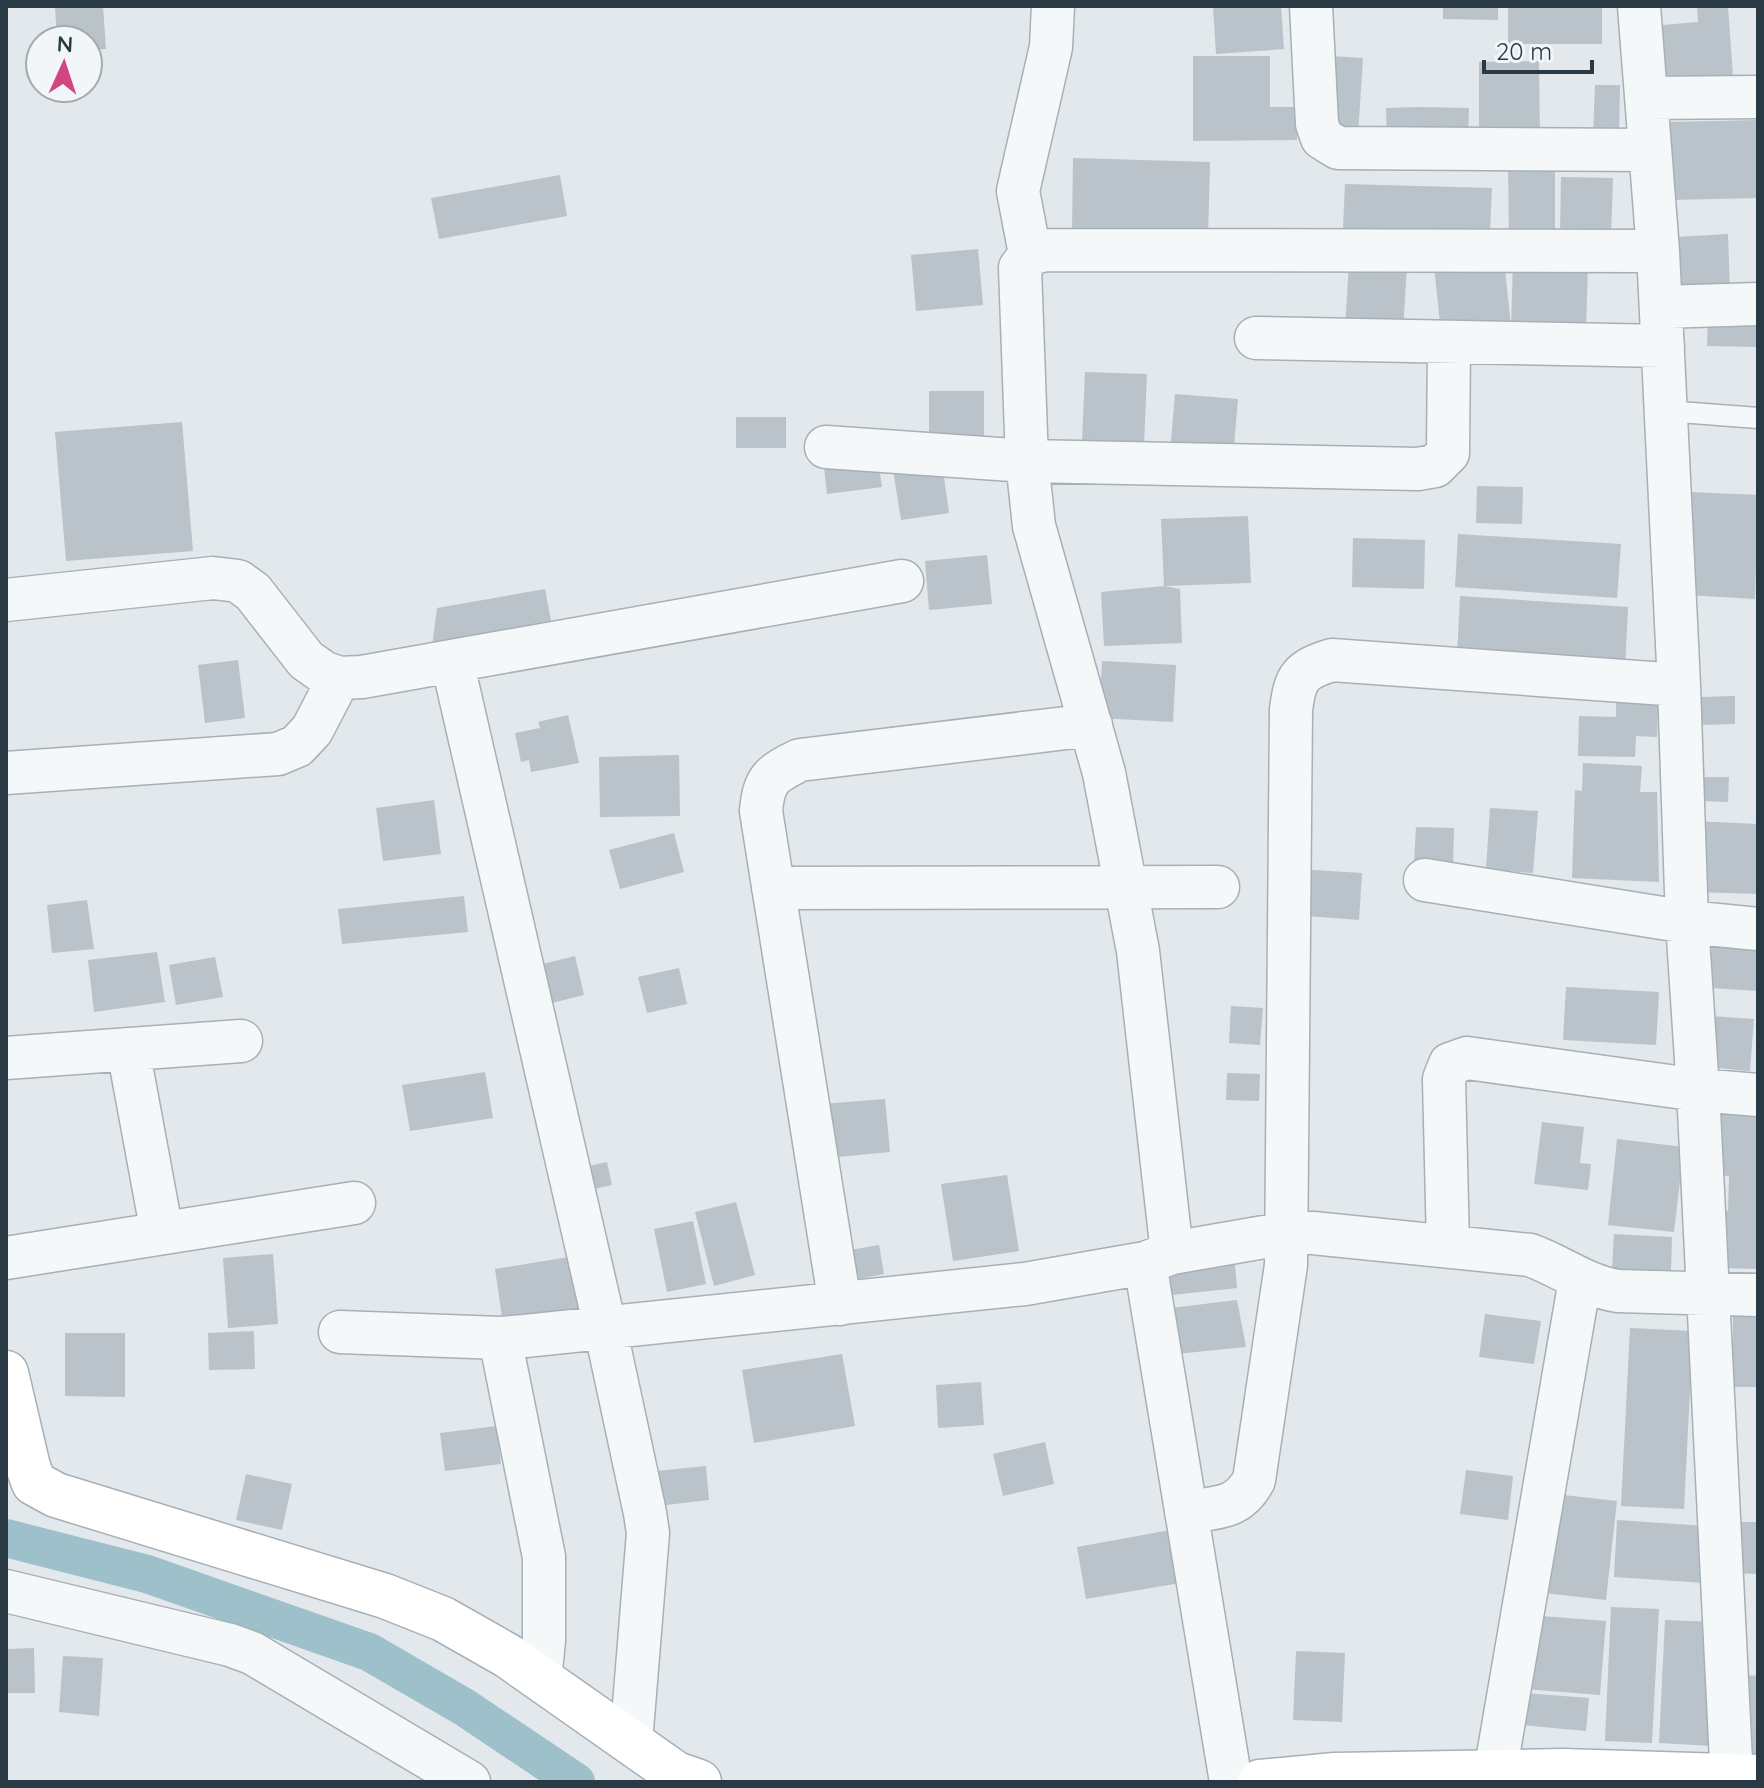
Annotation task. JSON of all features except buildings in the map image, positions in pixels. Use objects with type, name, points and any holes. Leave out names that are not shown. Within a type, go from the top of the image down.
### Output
[{"type":"main road","points":[[6,1373],[28,1467],[20,1480],[56,1495],[385,1596],[443,1619],[508,1656],[676,1774],[699,1782]]},
{"type":"main road","points":[[1260,1782],[1335,1775],[1495,1773],[1563,1777],[1741,1778]]},
{"type":"street","points":[[1030,254],[1018,191],[1051,47],[1053,6]]},
{"type":"street","points":[[1311,6],[1317,124],[1322,138],[1338,148],[1650,150]]},
{"type":"street","points":[[1639,6],[1658,251],[1687,922],[1708,1295],[1741,1778]]},
{"type":"street","points":[[1646,98],[1758,97]]},
{"type":"street","points":[[1231,1782],[1186,1512],[1159,1258],[1141,972],[1104,773],[1034,526],[1027,461],[1020,268],[1030,254],[1046,250],[1658,251]]},
{"type":"street","points":[[1256,338],[1449,342],[1662,326],[1758,304]]},
{"type":"street","points":[[826,447],[1027,461],[1418,469],[1435,466],[1448,453],[1449,342]]},
{"type":"street","points":[[6,600],[213,578],[238,581],[253,592],[306,660],[339,678],[362,677],[902,581]]},
{"type":"street","points":[[1186,1512],[1231,1505],[1246,1494],[1254,1480],[1286,1265],[1291,710],[1294,686],[1308,667],[1332,660],[1679,685]]},
{"type":"street","points":[[452,661],[605,1327],[648,1533],[631,1742]]},
{"type":"street","points":[[6,773],[278,754],[297,746],[312,730],[339,678]]},
{"type":"street","points":[[840,1304],[761,811],[763,786],[778,771],[800,760],[1091,725]]},
{"type":"street","points":[[1425,880],[1687,922],[1758,929]]},
{"type":"street","points":[[773,888],[1218,887]]},
{"type":"street","points":[[6,1058],[241,1041]]},
{"type":"street","points":[[128,1049],[162,1233]]},
{"type":"street","points":[[1448,1246],[1444,1079],[1450,1064],[1467,1058],[1698,1090],[1758,1095]]},
{"type":"street","points":[[6,1258],[354,1203]]},
{"type":"street","points":[[340,1332],[500,1338],[840,1304],[1025,1284],[1287,1233],[1530,1255],[1550,1262],[1596,1288],[1618,1291],[1758,1295]]},
{"type":"street","points":[[1495,1773],[1580,1280]]},
{"type":"street","points":[[500,1338],[544,1557],[544,1641],[540,1679]]},
{"type":"street","points":[[6,1591],[252,1653],[469,1782]]},
{"type":"lane","points":[[1666,411],[1758,418]]},
{"type":"waterway","points":[[6,1538],[147,1574],[369,1652],[464,1707],[576,1782]]}]
